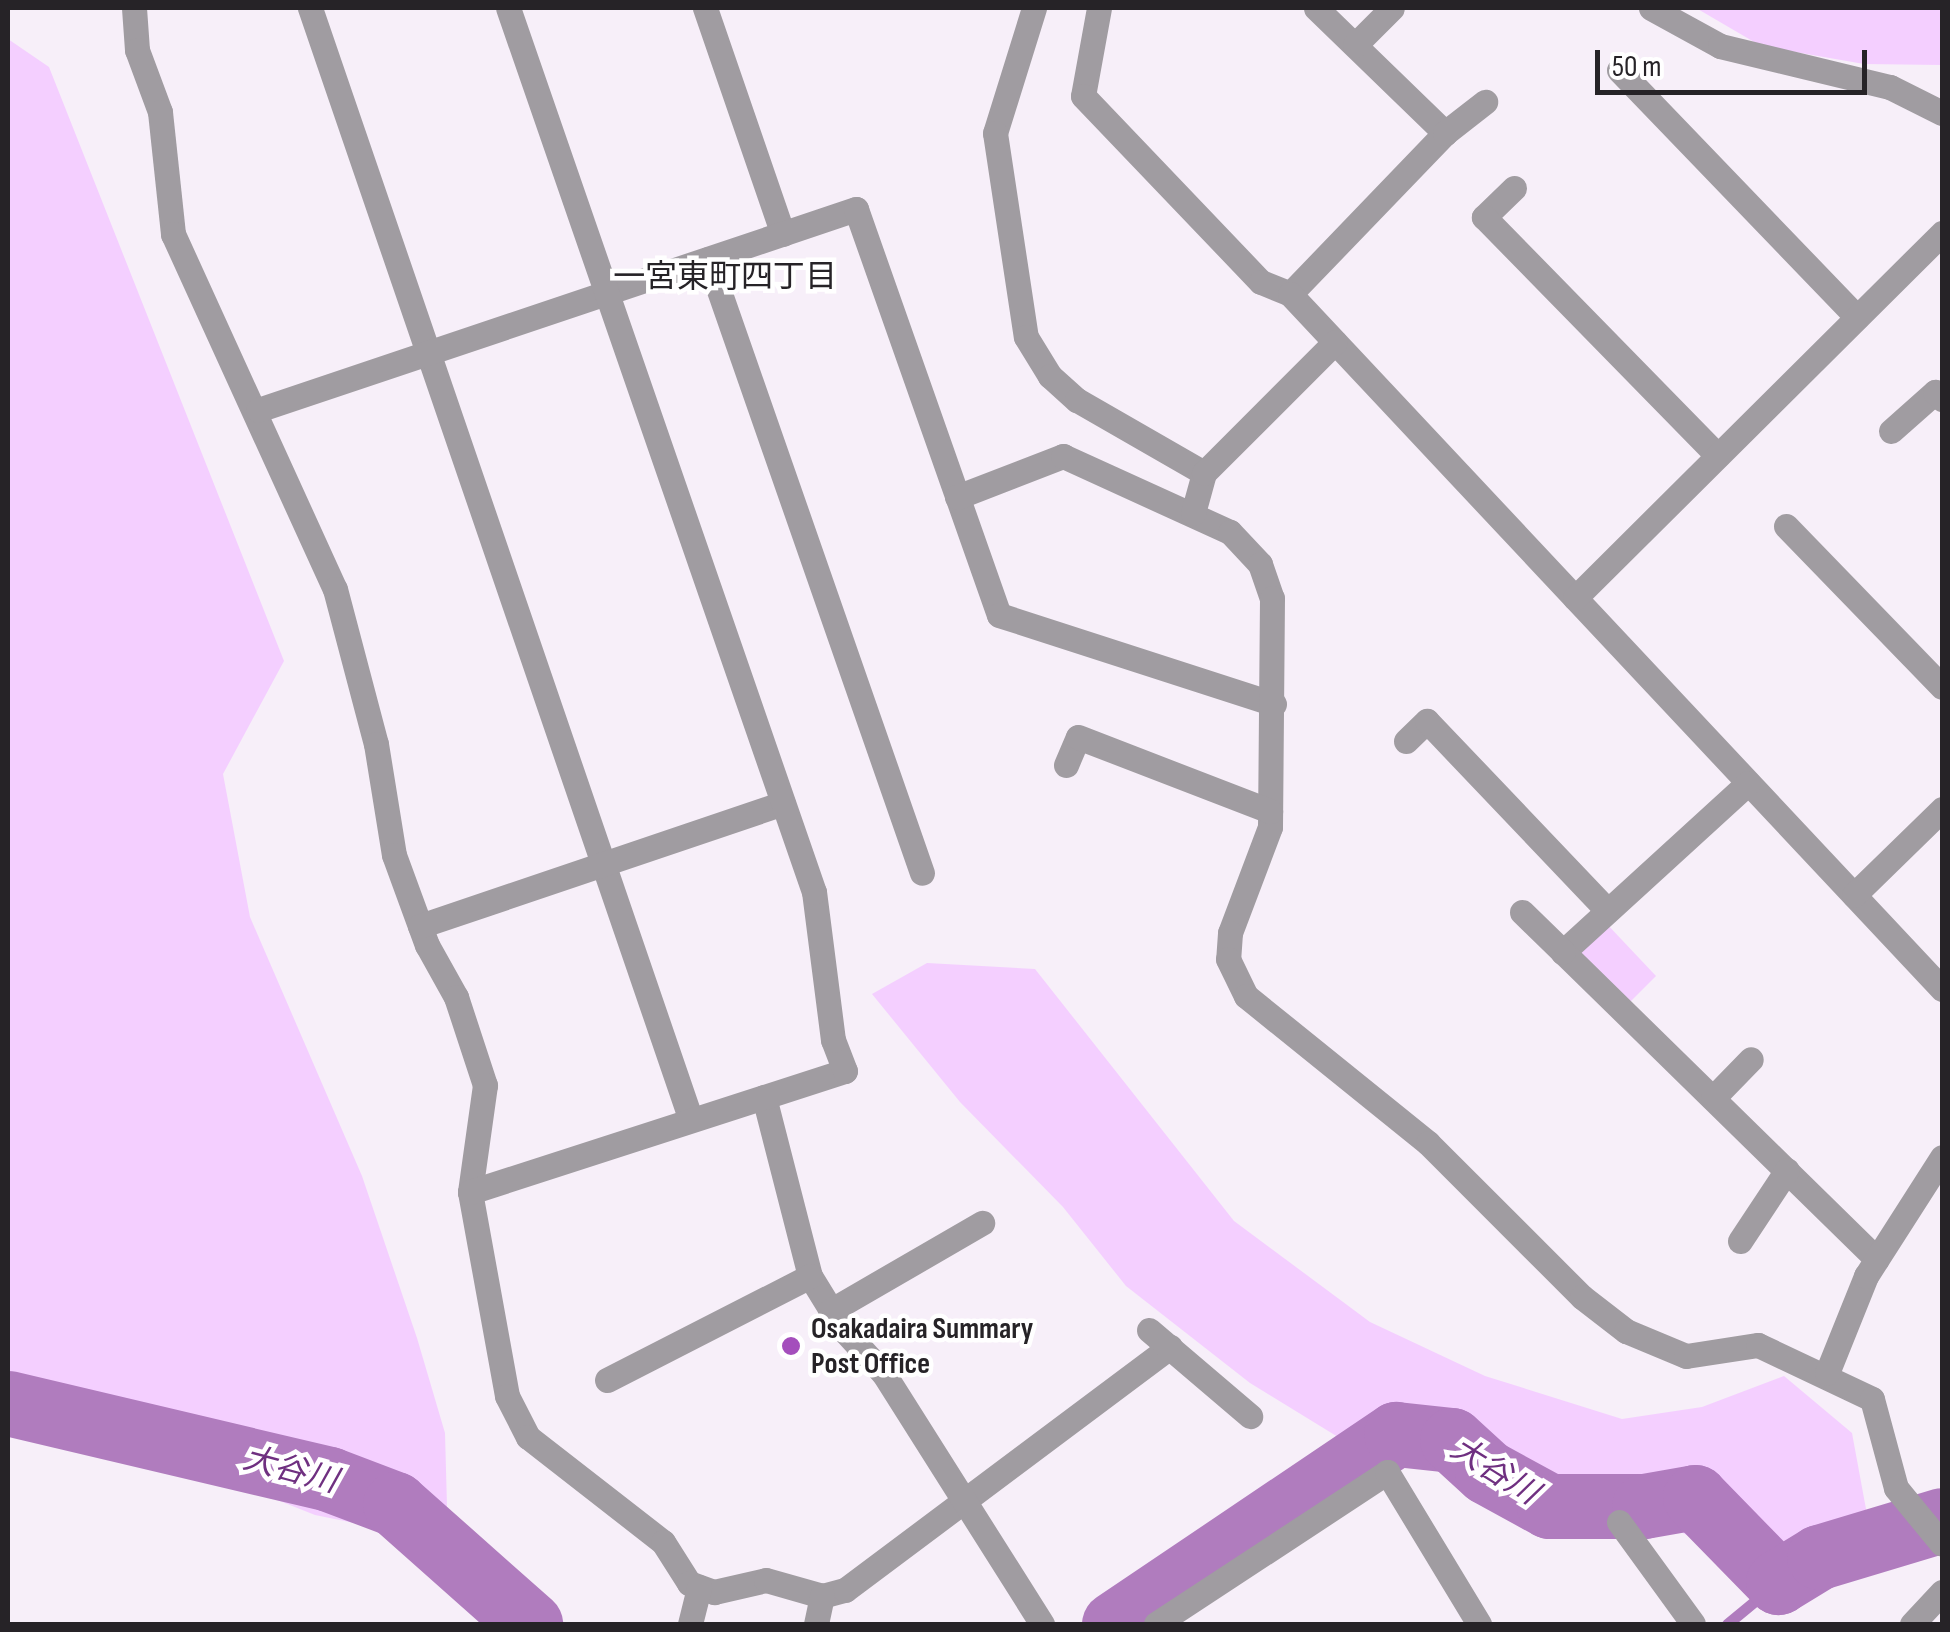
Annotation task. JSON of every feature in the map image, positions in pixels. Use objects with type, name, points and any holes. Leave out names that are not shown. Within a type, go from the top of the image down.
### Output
[{"type":"street","points":[[134,8],[138,50],[160,112],[173,234],[258,410],[346,625],[376,744],[394,855],[420,926],[456,997],[485,1085],[470,1192],[507,1396],[528,1438],[664,1542],[689,1582],[714,1592],[766,1580],[822,1596],[845,1590],[1170,1347]]},
{"type":"street","points":[[310,8],[691,1120]]},
{"type":"street","points":[[470,1192],[845,1071],[832,1040],[814,892],[508,8]]},
{"type":"street","points":[[706,8],[783,234]]},
{"type":"street","points":[[1034,8],[995,133],[1026,337],[1050,376],[1077,400],[1204,473]]},
{"type":"street","points":[[1099,8],[1083,96],[1261,282],[1290,294],[1942,989]]},
{"type":"street","points":[[1316,8],[1445,134]]},
{"type":"street","points":[[1354,45],[1392,8]]},
{"type":"street","points":[[1651,8],[1720,46],[1890,87],[1942,113]]},
{"type":"street","points":[[1619,70],[1858,317]]},
{"type":"street","points":[[1290,294],[1445,134],[1485,102]]},
{"type":"street","points":[[1514,188],[1484,217],[1718,456]]},
{"type":"street","points":[[258,410],[856,209],[999,615],[1274,704]]},
{"type":"street","points":[[1574,598],[1942,233]]},
{"type":"street","points":[[708,259],[922,873]]},
{"type":"street","points":[[1193,513],[1204,473],[1335,342]]},
{"type":"street","points":[[1890,431],[1936,392],[1942,399]]},
{"type":"street","points":[[958,497],[1063,456],[1230,532],[1260,564],[1272,598],[1270,811],[1230,933],[1228,959],[1246,996],[1428,1143],[1582,1297],[1626,1331],[1686,1356],[1758,1345],[1827,1374],[1872,1399],[1896,1488],[1942,1544]]},
{"type":"street","points":[[1786,526],[1942,687]]},
{"type":"street","points":[[1406,741],[1426,721],[1605,908],[1616,910],[1748,783]]},
{"type":"street","points":[[1066,765],[1078,738],[1270,811]]},
{"type":"street","points":[[420,926],[783,803]]},
{"type":"street","points":[[1854,895],[1942,809]]},
{"type":"street","points":[[1562,952],[1605,908]]},
{"type":"street","points":[[1522,912],[1877,1259]]},
{"type":"street","points":[[1713,1098],[1751,1059]]},
{"type":"street","points":[[764,1097],[810,1276],[830,1312],[884,1374],[1042,1624]]},
{"type":"street","points":[[1827,1374],[1877,1259],[1931,1202],[1942,1156]]},
{"type":"street","points":[[1740,1241],[1787,1170]]},
{"type":"street","points":[[830,1312],[982,1223]]},
{"type":"street","points":[[606,1380],[810,1276]]},
{"type":"street","points":[[1150,1330],[1250,1416]]},
{"type":"street","points":[[1156,1624],[1387,1472],[1479,1624]]},
{"type":"street","points":[[1619,1522],[1694,1624]]},
{"type":"street","points":[[690,1624],[700,1587]]},
{"type":"street","points":[[1912,1624],[1942,1592]]},
{"type":"street","points":[[816,1624],[822,1596]]},
{"type":"shaded area","points":[[1696,8],[1942,8],[1942,65],[1864,64],[1761,46]]},
{"type":"shaded area","points":[[8,39],[49,67],[284,661],[223,774],[250,917],[362,1176],[445,1433],[448,1542],[315,1515],[8,1393]]},
{"type":"shaded area","points":[[1605,922],[1656,976],[1629,1003],[1576,953]]},
{"type":"shaded area","points":[[927,963],[1035,969],[1234,1221],[1370,1322],[1485,1376],[1622,1419],[1702,1407],[1784,1376],[1852,1433],[1873,1547],[1768,1578],[1677,1530],[1516,1481],[1444,1446],[1338,1437],[1250,1383],[1126,1286],[1063,1207],[960,1102],[872,994]]},
{"type":"waterway","name":"大谷川","points":[[8,1403],[329,1479],[395,1504],[530,1624]]},
{"type":"waterway","name":"大谷川","points":[[1114,1624],[1396,1434],[1452,1440],[1487,1472],[1549,1506],[1644,1506],[1695,1497],[1778,1582],[1819,1557],[1942,1520]]},
{"type":"waterway","points":[[1727,1624],[1778,1582]]},
{"type":"place","name":"Osakadaira Summary Post Office","points":[[791,1346]]},
{"type":"district","name":"一宮東町四丁目","points":[[725,278]]}]
